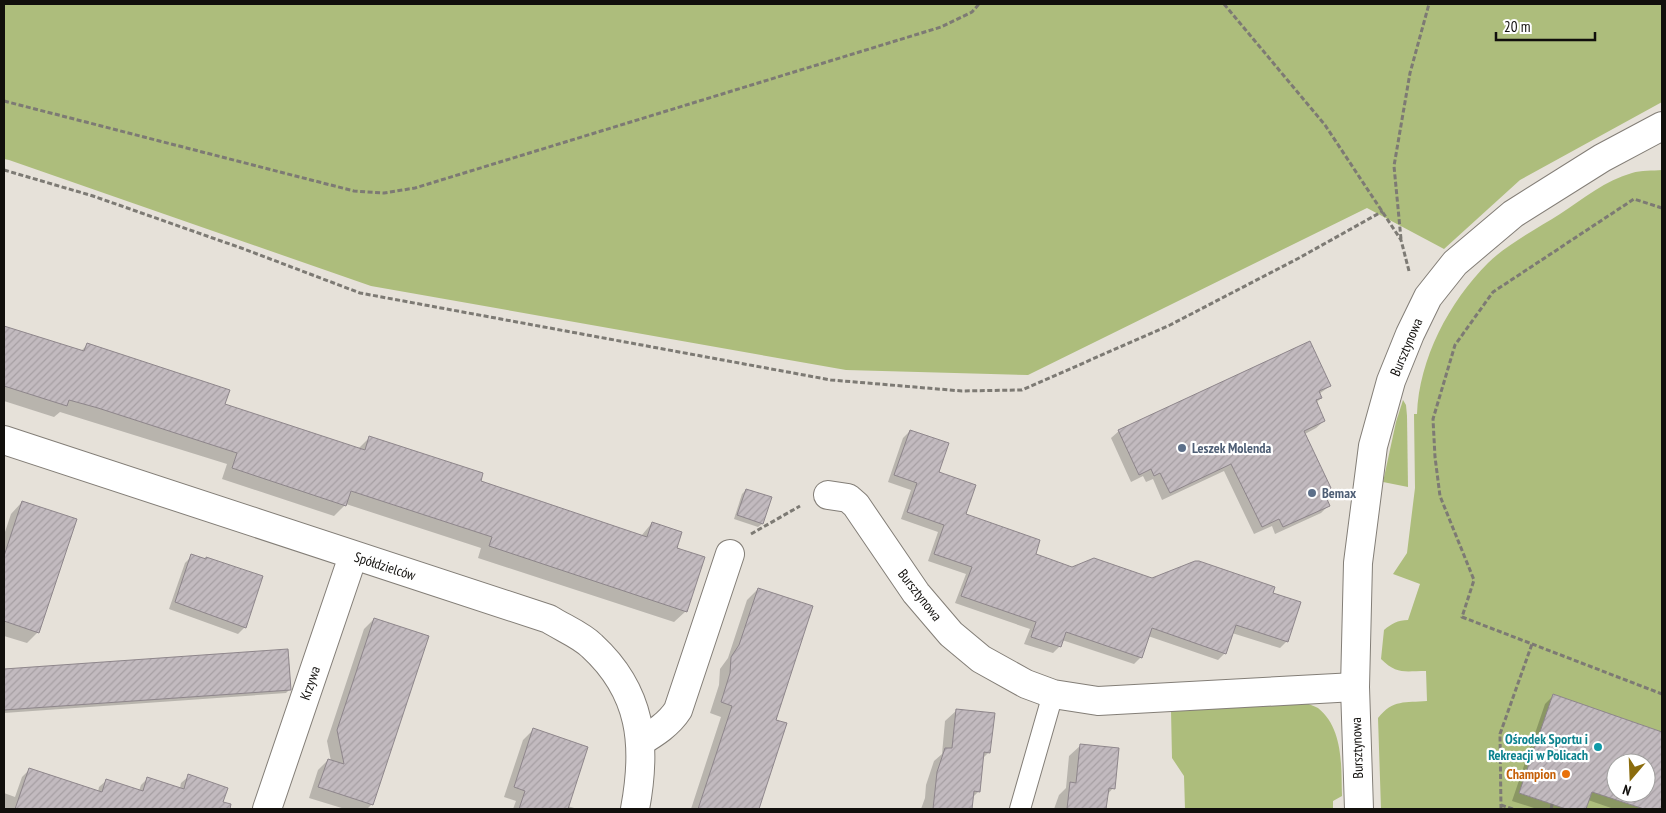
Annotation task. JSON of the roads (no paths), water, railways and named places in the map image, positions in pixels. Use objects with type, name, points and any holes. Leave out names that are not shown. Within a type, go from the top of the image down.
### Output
[{"type":"street","name":"Bursztynowa","points":[[1359,809],[1355,687],[1358,563],[1374,446],[1391,381],[1410,334],[1428,297],[1456,263],[1513,214],[1602,158],[1662,126]]},
{"type":"street","name":"Spółdzielców","points":[[4,442],[549,620],[591,644],[618,674],[634,708],[640,742],[641,772],[635,809]]},
{"type":"street","name":"Bursztynowa","points":[[828,495],[848,498],[856,505],[916,593],[951,634],[981,659],[1026,684],[1053,694],[1098,701],[1355,687]]},
{"type":"street","points":[[640,742],[673,718],[678,710],[730,554]]},
{"type":"street","name":"Krzywa","points":[[267,809],[353,556]]},
{"type":"lane","points":[[1020,809],[1053,694]]},
{"type":"place","name":"Leszek Molenda","points":[[1182,448]]},
{"type":"place","name":"Bemax","points":[[1312,493]]},
{"type":"place","name":"Ośrodek Sportu i Rekreacji w Policach","points":[[1598,747]]},
{"type":"place","name":"Champion","points":[[1566,774]]}]
